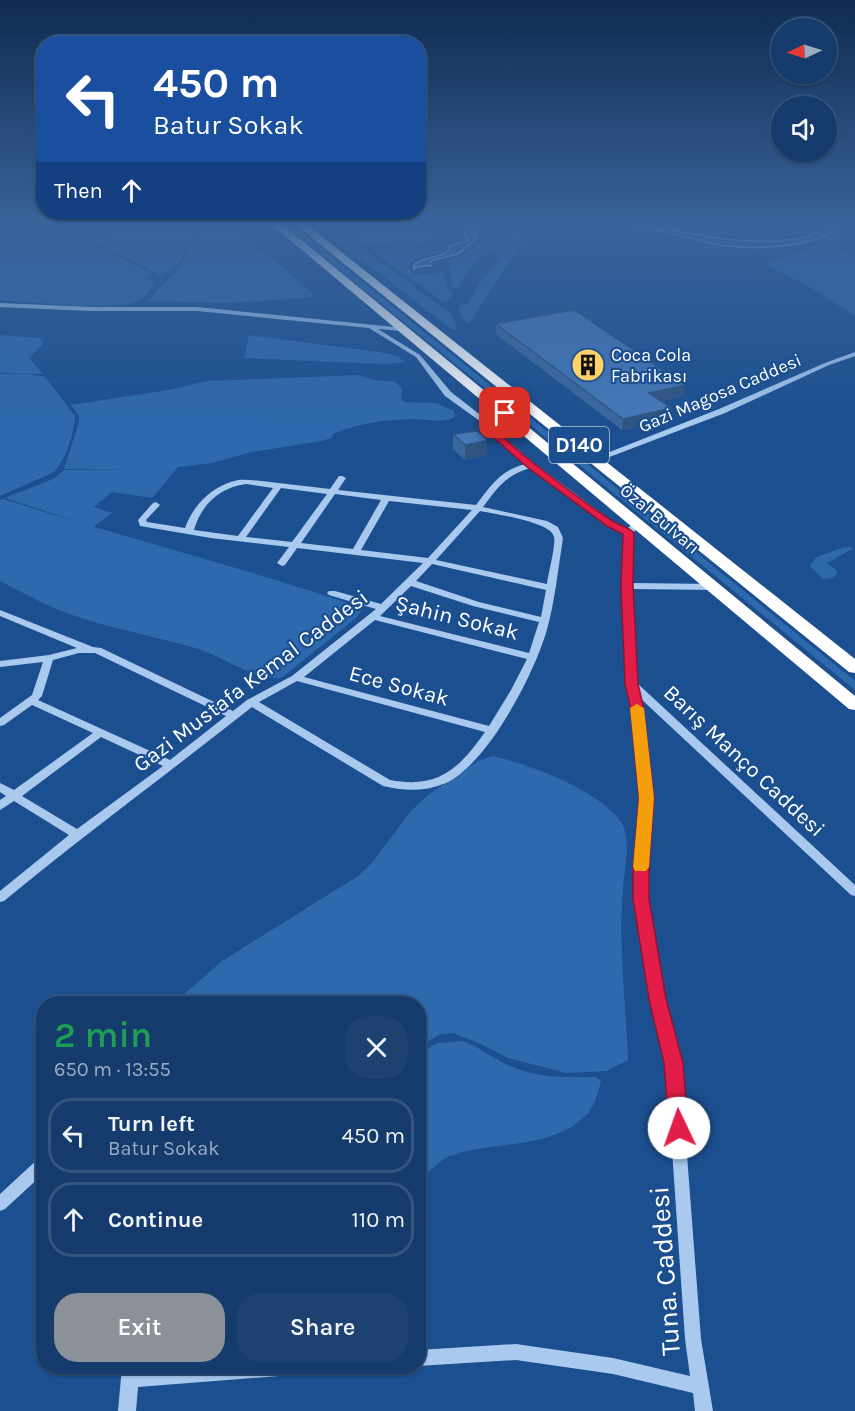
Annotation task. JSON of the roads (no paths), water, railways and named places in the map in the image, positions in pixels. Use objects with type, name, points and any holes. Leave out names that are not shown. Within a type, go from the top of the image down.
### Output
[{"type":"highway","name":"Özal Bulvarı","points":[[355,290],[505,413],[633,528],[713,587],[855,705]]},
{"type":"highway","name":"Özal Bulvarı","points":[[383,290],[855,668]]},
{"type":"street","points":[[0,305],[91,309],[182,308],[402,329]]},
{"type":"street","points":[[369,327],[418,356],[448,394],[488,423],[489,428],[531,465],[610,524],[633,528]]},
{"type":"street","name":"Gazi Magosa Caddesi","points":[[596,459],[722,411],[827,364],[855,354]]},
{"type":"street","points":[[488,423],[505,413]]},
{"type":"street","name":"Gazi Mustafa Kemal Caddesi","points":[[0,898],[77,835],[251,702],[296,678],[373,617],[430,561],[478,508],[498,481],[517,469],[531,465]]},
{"type":"street","points":[[282,563],[342,478]]},
{"type":"street","points":[[189,530],[197,513],[210,498],[225,486],[246,482],[478,508],[536,520],[555,529],[559,538],[545,621],[519,687],[476,755],[452,775],[426,787],[406,788],[387,783],[251,702]]},
{"type":"street","points":[[241,538],[279,485]]},
{"type":"street","points":[[356,552],[387,497]]},
{"type":"street","points":[[156,505],[142,520],[142,524],[430,561],[549,588]]},
{"type":"street","name":"Tuna. Caddesi","points":[[633,528],[627,586],[632,684],[637,705],[647,798],[641,868],[641,899],[657,999],[676,1082],[693,1339],[704,1411]]},
{"type":"street","points":[[409,582],[476,604],[545,621]]},
{"type":"street","points":[[627,586],[713,587]]},
{"type":"street","points":[[332,593],[383,608]]},
{"type":"street","points":[[0,613],[97,650],[234,716]]},
{"type":"street","name":"Şahin Sokak","points":[[373,617],[531,657]]},
{"type":"street","points":[[0,664],[49,658],[90,649]]},
{"type":"street","points":[[0,723],[32,701],[40,690],[49,658]]},
{"type":"street","name":"Ece Sokak","points":[[296,678],[492,730]]},
{"type":"street","name":"Barış Manço Caddesi","points":[[632,684],[855,892]]},
{"type":"street","points":[[32,701],[171,765]]},
{"type":"street","points":[[0,806],[99,733]]},
{"type":"street","points":[[0,787],[77,835]]},
{"type":"street","points":[[0,1204],[36,1170]]},
{"type":"street","points":[[426,1358],[516,1352],[613,1366],[699,1386]]},
{"type":"street","points":[[127,1411],[131,1374]]},
{"type":"place","name":"Coca Cola Fabrikası","points":[[588,365]]}]
